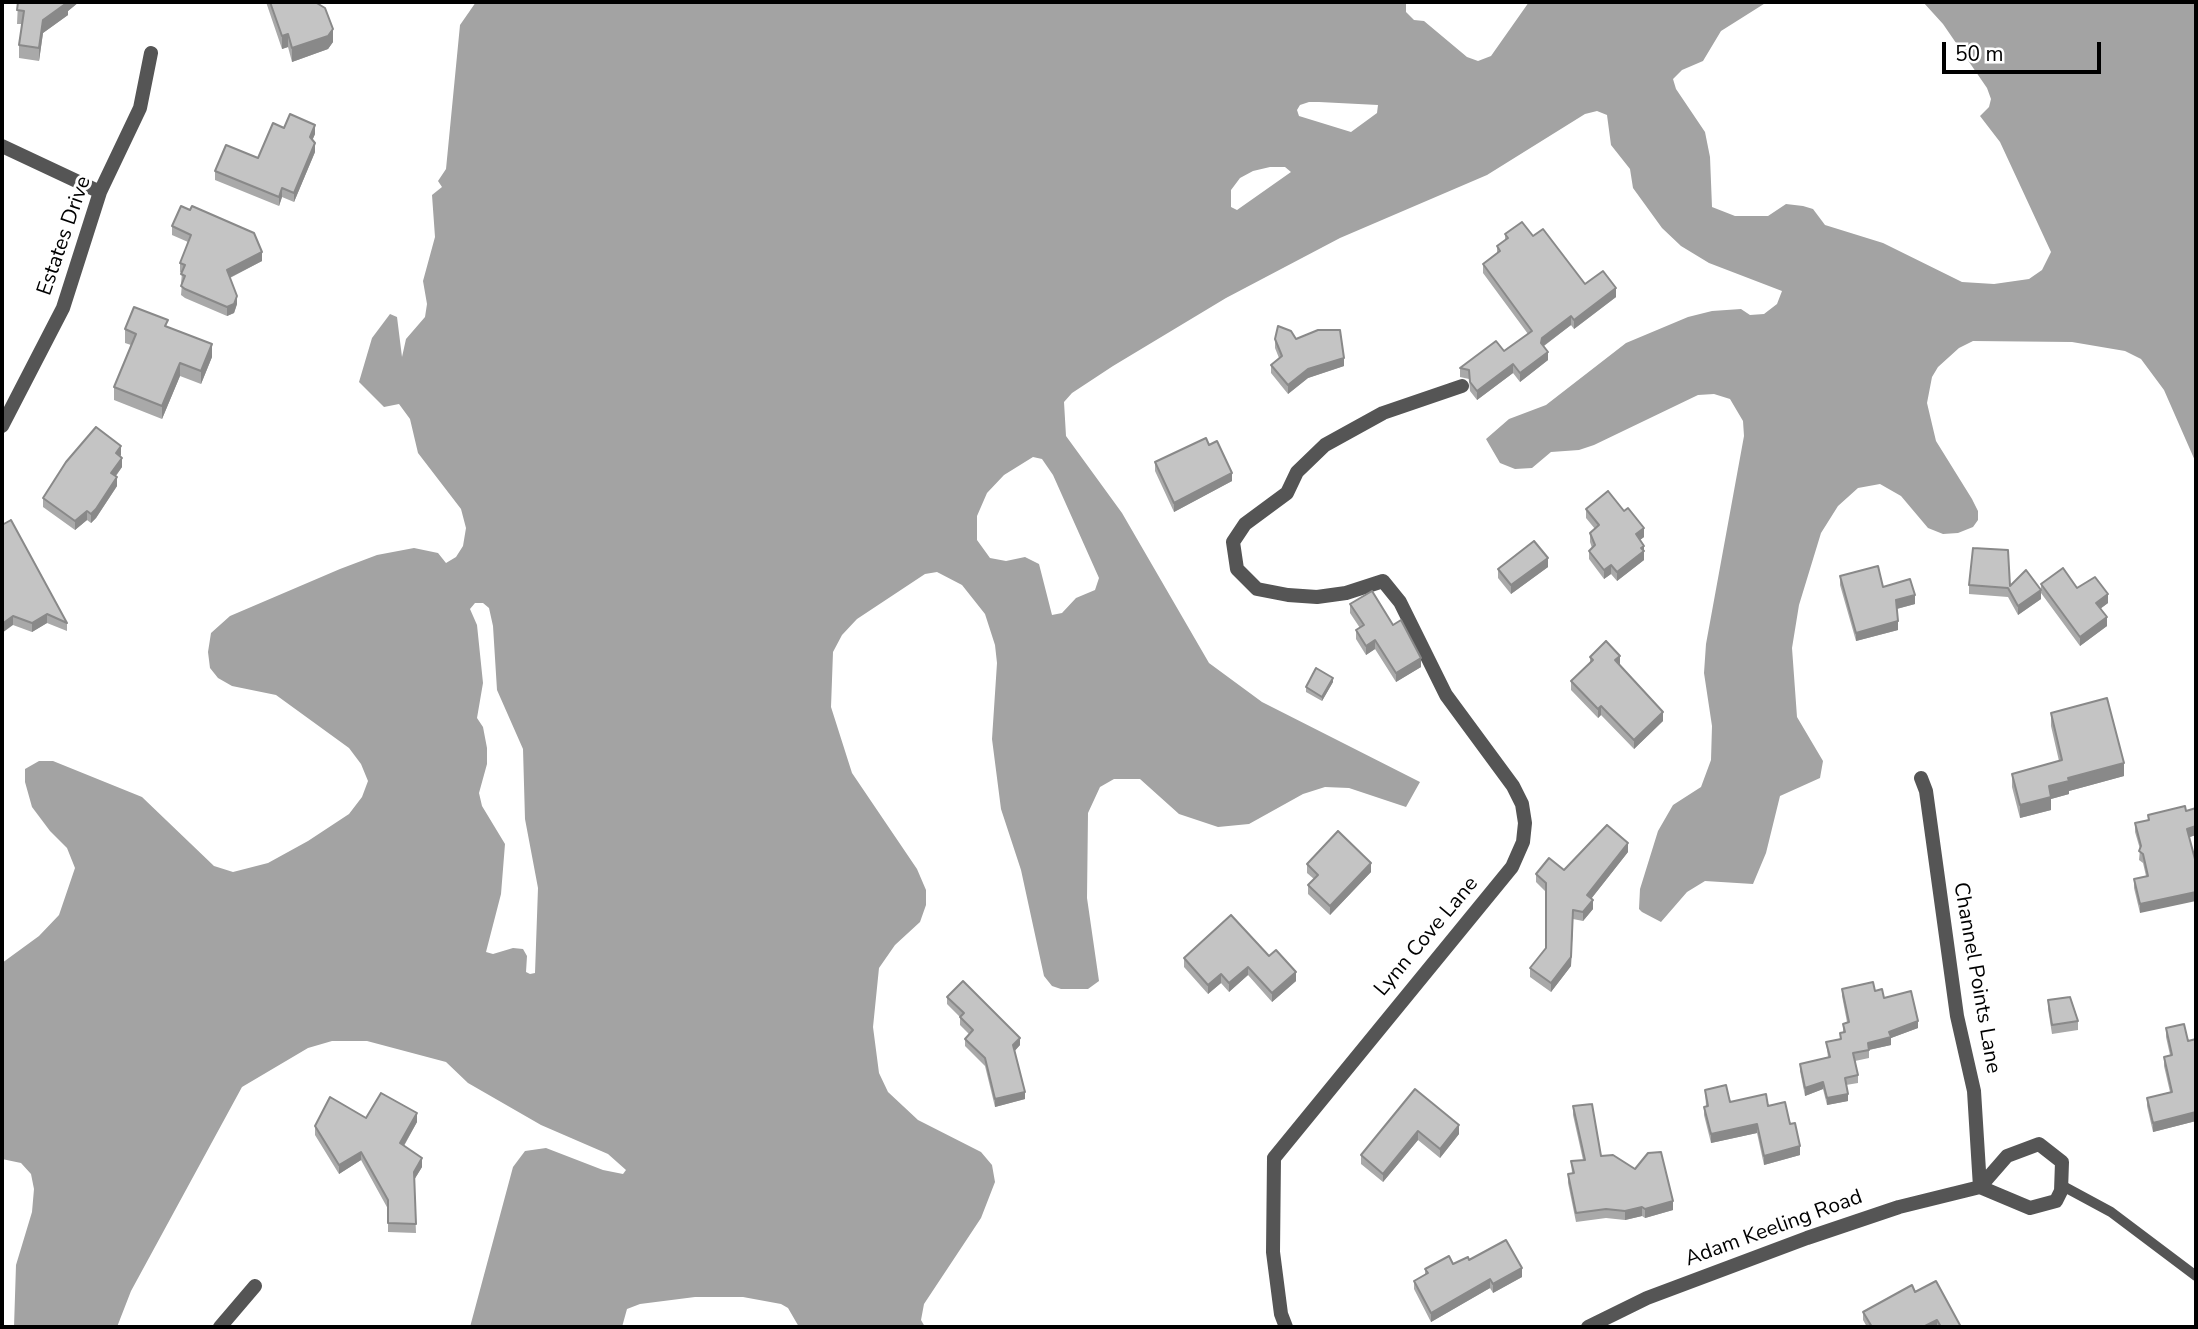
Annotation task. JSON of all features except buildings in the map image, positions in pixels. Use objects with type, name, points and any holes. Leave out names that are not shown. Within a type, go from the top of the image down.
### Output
[{"type":"street","name":"Estates Drive","points":[[2,426],[63,308],[100,192],[140,108],[151,53]]},
{"type":"street","points":[[2,146],[100,192]]},
{"type":"street","name":"Lynn Cove Lane","points":[[1286,1327],[1281,1314],[1273,1252],[1274,1158],[1512,867],[1523,842],[1525,823],[1522,804],[1513,786],[1446,695],[1400,603],[1383,581],[1346,593],[1317,597],[1257,589],[1243,579],[1233,558],[1237,533],[1287,493],[1297,472],[1325,445],[1383,413],[1462,386]]},
{"type":"street","name":"Channel Points Lane","points":[[1921,778],[1926,790],[1957,1016],[1974,1091],[1980,1187]]},
{"type":"street","points":[[2039,1144],[2062,1161],[2061,1185],[2056,1201],[2030,1208],[1980,1187],[2007,1156],[2039,1144]]},
{"type":"street","name":"Adam Keeling Road","points":[[1588,1327],[1647,1298],[1807,1238],[1899,1207],[1980,1187]]},
{"type":"street","points":[[220,1327],[255,1286]]},
{"type":"lane","points":[[2061,1185],[2111,1212],[2196,1276]]},
{"type":"shaded area","points":[[476,2],[1406,2],[1406,12],[1414,20],[1424,21],[1467,57],[1478,61],[1491,56],[1529,2],[1767,2],[1721,31],[1703,61],[1682,70],[1673,79],[1676,89],[1705,132],[1710,157],[1712,207],[1735,216],[1768,216],[1786,204],[1803,206],[1813,209],[1825,225],[1883,243],[1962,282],[1994,284],[2029,279],[2042,270],[2051,252],[2000,142],[1980,116],[1989,107],[1991,99],[1987,88],[1943,24],[1923,2],[2196,2],[2196,463],[2164,390],[2141,359],[2125,351],[2072,342],[1973,341],[1959,348],[1938,367],[1932,377],[1927,403],[1936,441],[1972,499],[1978,511],[1978,520],[1973,527],[1958,533],[1943,534],[1928,528],[1901,496],[1880,484],[1858,488],[1838,506],[1821,533],[1799,605],[1792,648],[1797,717],[1823,761],[1820,778],[1780,796],[1766,853],[1753,884],[1705,881],[1687,892],[1661,922],[1642,912],[1639,909],[1640,889],[1658,831],[1673,805],[1701,787],[1711,760],[1712,726],[1704,673],[1706,644],[1744,436],[1743,421],[1730,399],[1714,394],[1698,395],[1594,445],[1579,450],[1551,452],[1532,468],[1515,469],[1500,463],[1486,439],[1509,419],[1546,405],[1626,343],[1688,317],[1712,311],[1741,309],[1750,315],[1764,314],[1777,304],[1782,291],[1709,263],[1681,246],[1662,228],[1633,188],[1630,169],[1611,145],[1607,115],[1597,111],[1585,114],[1487,175],[1340,238],[1226,298],[1113,366],[1072,393],[1064,402],[1066,436],[1122,513],[1209,663],[1262,702],[1420,782],[1406,807],[1349,788],[1325,787],[1303,794],[1249,824],[1218,827],[1179,814],[1140,779],[1114,779],[1100,787],[1088,813],[1087,898],[1099,981],[1088,989],[1061,989],[1052,986],[1044,976],[1021,870],[1001,809],[992,739],[997,663],[995,645],[985,614],[962,585],[937,572],[925,574],[857,619],[842,635],[833,652],[831,707],[852,773],[917,869],[926,890],[926,905],[920,922],[895,945],[879,968],[873,1027],[879,1073],[888,1092],[918,1120],[981,1152],[992,1165],[995,1182],[981,1218],[924,1304],[921,1320],[925,1327],[799,1327],[788,1308],[781,1304],[743,1297],[695,1297],[640,1304],[627,1309],[622,1327],[470,1327],[513,1167],[525,1151],[546,1148],[603,1170],[623,1174],[626,1170],[608,1154],[541,1125],[468,1083],[446,1062],[367,1041],[332,1041],[308,1048],[242,1087],[131,1291],[117,1327],[14,1327],[16,1265],[32,1212],[34,1189],[31,1174],[21,1163],[2,1159],[2,963],[39,936],[59,915],[75,868],[67,848],[32,807],[25,782],[25,769],[39,761],[53,761],[142,797],[214,866],[233,872],[268,863],[349,814],[362,797],[368,781],[361,764],[349,748],[276,695],[232,686],[218,678],[210,668],[208,652],[211,633],[230,616],[377,555],[414,548],[438,553],[446,563],[456,557],[463,546],[466,528],[461,509],[418,453],[410,419],[399,404],[384,407],[359,382],[372,338],[390,314],[397,317],[402,357],[406,339],[425,317],[427,304],[423,281],[435,237],[432,195],[442,187],[438,181],[446,169],[460,25]],"holes":[[[1309,102],[1378,105],[1377,113],[1351,132],[1299,116],[1297,110],[1300,105]],[[1285,167],[1291,172],[1237,210],[1231,207],[1231,190],[1240,178],[1253,171]],[[1033,457],[1042,459],[1053,475],[1099,578],[1095,590],[1076,598],[1062,613],[1052,615],[1039,564],[1025,557],[1006,561],[990,558],[977,540],[977,516],[987,493],[1004,475]],[[475,603],[483,603],[489,608],[493,626],[497,690],[523,749],[525,819],[538,888],[535,973],[530,974],[526,972],[527,956],[523,949],[513,948],[493,954],[486,952],[501,894],[505,844],[482,806],[479,793],[487,764],[487,748],[483,727],[477,718],[483,683],[477,625],[470,609]]]}]
